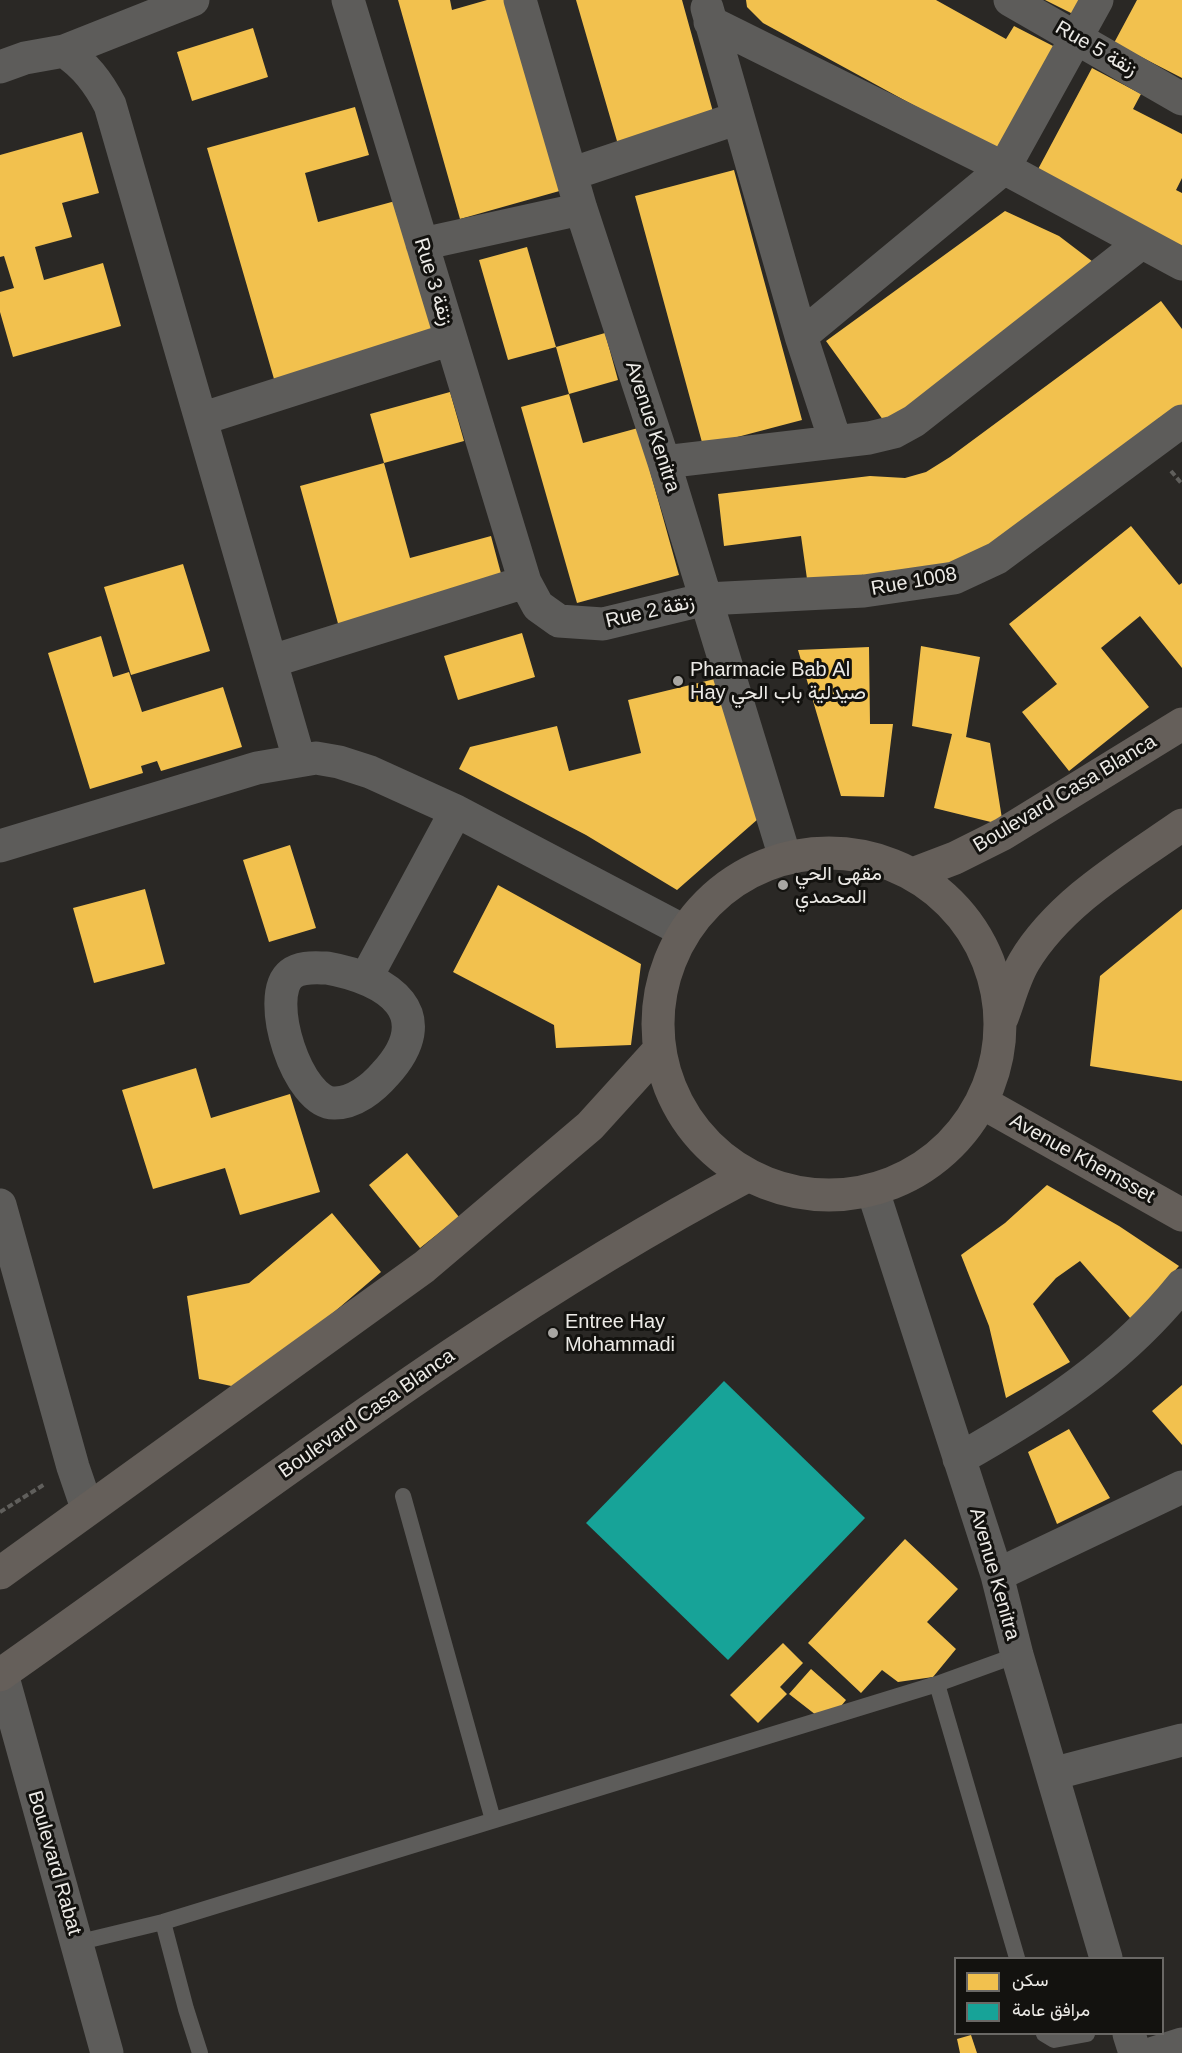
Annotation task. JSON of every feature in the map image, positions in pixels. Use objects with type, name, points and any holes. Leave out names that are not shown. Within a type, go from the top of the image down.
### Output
[{"type":"main road","name":"Boulevard Casa Blanca","points":[[913,874],[955,858],[1003,834],[1182,724]]},
{"type":"main road","points":[[1002,1018],[989,961],[958,910],[913,874],[877,858],[838,852],[784,854],[731,882],[684,931],[664,971],[657,1011],[659,1050],[675,1100],[705,1143],[747,1176],[808,1195],[873,1191],[918,1173],[955,1143],[983,1103],[998,1062],[1002,1018],[1023,963],[1053,922],[1117,870],[1182,825]]},
{"type":"main road","points":[[0,1573],[424,1267],[590,1126],[659,1050]]},
{"type":"main road","name":"Avenue Khemsset","points":[[983,1103],[1182,1215]]},
{"type":"main road","name":"Boulevard Casa Blanca","points":[[1,1674],[482,1332],[658,1222],[747,1176]]},
{"type":"street","points":[[0,66],[25,58],[64,51],[193,0]]},
{"type":"street","name":"Rue 3 زنقة","points":[[348,0],[522,573]]},
{"type":"street","name":"Avenue Kenitra","points":[[520,0],[581,208],[664,462],[784,854]]},
{"type":"street","name":"Rue 5 زنقة","points":[[1010,0],[1182,99]]},
{"type":"street","points":[[801,336],[1004,168],[1097,0]]},
{"type":"street","points":[[708,11],[801,336],[835,440]]},
{"type":"street","points":[[708,11],[1182,264]]},
{"type":"street","points":[[64,51],[79,61],[99,84],[110,105],[299,759]]},
{"type":"street","points":[[571,174],[738,118]]},
{"type":"street","points":[[422,244],[581,208]]},
{"type":"street","points":[[664,462],[835,440],[869,438],[894,432],[914,421],[1141,243]]},
{"type":"street","points":[[201,419],[451,339]]},
{"type":"street","name":"Rue 1008","points":[[706,599],[864,591],[954,578],[997,558],[1182,421]]},
{"type":"street","points":[[272,661],[522,573]]},
{"type":"street","name":"Rue 2 زنقة","points":[[522,573],[538,606],[559,621],[603,624],[706,599]]},
{"type":"street","points":[[0,846],[257,768],[299,759],[316,758],[349,765],[456,811],[684,931]]},
{"type":"street","points":[[366,978],[456,811]]},
{"type":"street","points":[[327,968],[366,978],[400,1002],[407,1016],[410,1031],[400,1058],[376,1085],[350,1100],[333,1104],[315,1095],[302,1081],[286,1036],[280,996],[292,974],[303,969],[327,968]]},
{"type":"street","name":"Avenue Kenitra","points":[[873,1191],[997,1575],[1017,1654],[1105,1957]]},
{"type":"street","points":[[0,1205],[73,1467],[87,1508]]},
{"type":"street","points":[[959,1460],[1026,1422],[1087,1380],[1156,1317],[1182,1285]]},
{"type":"street","points":[[997,1575],[1180,1496]]},
{"type":"street","name":"Boulevard Rabat","points":[[1,1674],[107,2053]]},
{"type":"street","points":[[1052,1774],[1182,1740]]},
{"type":"street","points":[[1129,2035],[1135,2053]]},
{"type":"street","points":[[1154,2053],[1182,2044]]},
{"type":"lane","points":[[403,1496],[493,1820]]},
{"type":"lane","points":[[76,1943],[164,1922],[937,1684],[1017,1654]]},
{"type":"lane","points":[[937,1684],[1016,1957]]},
{"type":"lane","points":[[164,1922],[186,2009],[200,2053]]},
{"type":"lane","points":[[1046,2035],[1054,2040],[1082,2035]]},
{"type":"path","points":[[0,1512],[73,1467]]},
{"type":"building: سكن","points":[[398,0],[450,0],[452,10],[487,0],[509,0],[563,190],[460,219]]},
{"type":"building: سكن","points":[[576,0],[682,0],[715,119],[619,148]]},
{"type":"building: سكن","points":[[746,0],[936,0],[1006,39],[1014,26],[1055,47],[1003,154],[763,23],[747,7]]},
{"type":"building: سكن","points":[[1045,0],[1091,0],[1083,19]]},
{"type":"building: سكن","points":[[1137,0],[1182,0],[1182,78],[1114,43]]},
{"type":"building: سكن","points":[[253,28],[268,77],[192,101],[177,52]]},
{"type":"building: سكن","points":[[1092,68],[1141,94],[1133,109],[1182,134],[1182,178],[1176,190],[1182,193],[1182,250],[1036,173]]},
{"type":"building: سكن","points":[[355,107],[369,155],[305,173],[318,222],[399,200],[435,332],[274,379],[207,148]]},
{"type":"building: سكن","points":[[82,132],[99,193],[62,203],[72,237],[35,247],[44,280],[103,263],[121,326],[13,357],[0,312],[0,292],[14,288],[4,256],[0,257],[0,155]]},
{"type":"building: سكن","points":[[734,170],[802,420],[703,446],[635,196]]},
{"type":"building: سكن","points":[[1005,211],[1059,236],[1101,268],[886,424],[826,341]]},
{"type":"building: سكن","points":[[527,247],[556,347],[508,360],[479,260]]},
{"type":"building: سكن","points":[[1161,301],[1182,329],[1182,413],[982,561],[808,586],[801,536],[724,546],[718,494],[870,476],[905,478],[926,472],[950,457]]},
{"type":"building: سكن","points":[[605,333],[618,380],[569,394],[556,347]]},
{"type":"building: سكن","points":[[450,392],[464,441],[384,463],[370,414]]},
{"type":"building: سكن","points":[[569,394],[583,443],[638,428],[679,575],[577,603],[521,407]]},
{"type":"building: سكن","points":[[384,463],[410,558],[491,536],[503,581],[339,627],[300,486]]},
{"type":"building: سكن","points":[[1131,526],[1179,585],[1182,583],[1182,668],[1140,616],[1101,648],[1149,707],[1069,771],[1022,712],[1057,684],[1009,624]]},
{"type":"building: سكن","points":[[183,564],[210,651],[131,675],[104,587]]},
{"type":"building: سكن","points":[[522,633],[535,677],[458,700],[444,656]]},
{"type":"building: سكن","points":[[101,636],[113,677],[129,672],[142,712],[223,687],[242,747],[161,771],[157,761],[141,766],[143,773],[90,789],[48,653]]},
{"type":"building: سكن","points":[[921,646],[980,657],[966,737],[990,743],[1003,825],[934,808],[952,734],[912,726]]},
{"type":"building: سكن","points":[[869,647],[870,724],[893,724],[884,797],[841,796],[798,650]]},
{"type":"building: سكن","points":[[719,678],[758,819],[677,890],[586,835],[459,769],[470,747],[557,726],[569,771],[641,753],[628,700]]},
{"type":"building: سكن","points":[[290,845],[316,928],[269,942],[243,860]]},
{"type":"building: سكن","points":[[498,885],[641,964],[631,1045],[556,1048],[554,1025],[453,972]]},
{"type":"building: سكن","points":[[145,889],[165,964],[94,983],[73,908]]},
{"type":"building: سكن","points":[[1182,909],[1182,1081],[1090,1066],[1100,976]]},
{"type":"building: سكن","points":[[196,1068],[211,1118],[290,1094],[320,1192],[240,1215],[225,1168],[153,1189],[122,1090]]},
{"type":"building: سكن","points":[[407,1153],[459,1217],[420,1248],[369,1185]]},
{"type":"building: سكن","points":[[1047,1185],[1119,1226],[1179,1266],[1131,1319],[1080,1261],[1056,1278],[1033,1304],[1070,1362],[1006,1398],[989,1326],[961,1255],[1005,1223]]},
{"type":"building: سكن","points":[[332,1213],[381,1272],[299,1342],[236,1387],[199,1379],[187,1296],[249,1283]]},
{"type":"building: سكن","points":[[1182,1385],[1182,1445],[1152,1411]]},
{"type":"building: سكن","points":[[1069,1429],[1110,1498],[1057,1524],[1028,1452]]},
{"type":"building: سكن","points":[[905,1539],[958,1589],[927,1622],[956,1649],[933,1677],[898,1682],[882,1670],[861,1693],[808,1643]]},
{"type":"building: سكن","points":[[783,1643],[803,1663],[780,1687],[787,1694],[758,1723],[730,1695]]},
{"type":"building: سكن","points":[[811,1669],[846,1700],[837,1711],[816,1715],[789,1694]]},
{"type":"building: سكن","points":[[971,2035],[977,2053],[960,2053],[957,2039]]},
{"type":"building: مرافق عامة","points":[[724,1381],[865,1518],[728,1660],[586,1523]]},
{"type":"place","name":"Pharmacie Bab Al Hay صيدلية باب الحي","points":[[678,681]]},
{"type":"place","name":"مقهى الحي المحمدي","points":[[783,885]]},
{"type":"place","name":"Entree Hay Mohammadi","points":[[553,1333]]}]
